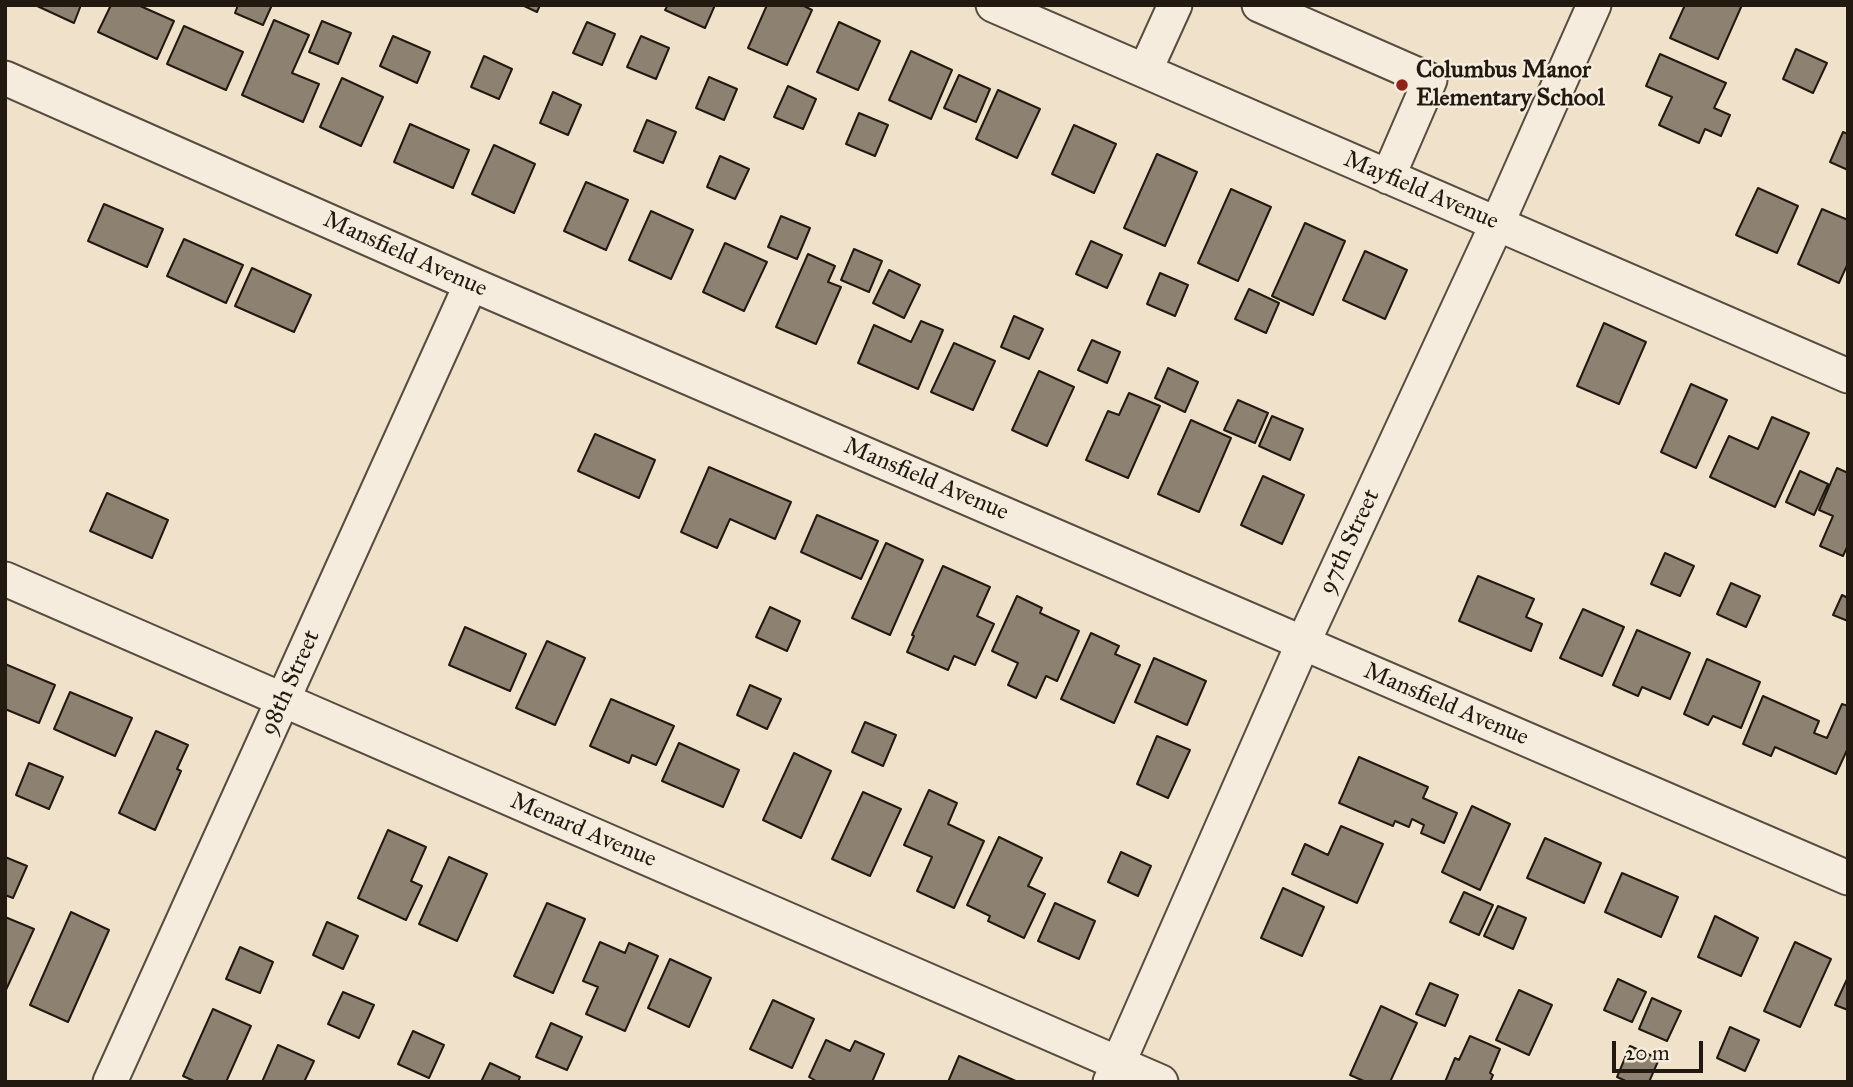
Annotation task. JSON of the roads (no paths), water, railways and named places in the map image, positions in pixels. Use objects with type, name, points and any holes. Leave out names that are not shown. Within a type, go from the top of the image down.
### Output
[{"type":"street","name":"Mayfield Avenue","points":[[993,5],[1848,376]]},
{"type":"street","points":[[1145,71],[1175,5]]},
{"type":"street","points":[[1259,5],[1430,80],[1388,177]]},
{"type":"street","name":"97th Street","points":[[1114,1072],[1303,643],[1497,224],[1594,5]]},
{"type":"street","name":"Mansfield Avenue","points":[[5,78],[471,284],[1848,878]]},
{"type":"street","name":"98th Street","points":[[110,1082],[471,284]]},
{"type":"street","name":"Menard Avenue","points":[[5,579],[1114,1072],[1161,1082]]},
{"type":"place","name":"Columbus Manor Elementary School","points":[[1402,85]]}]
